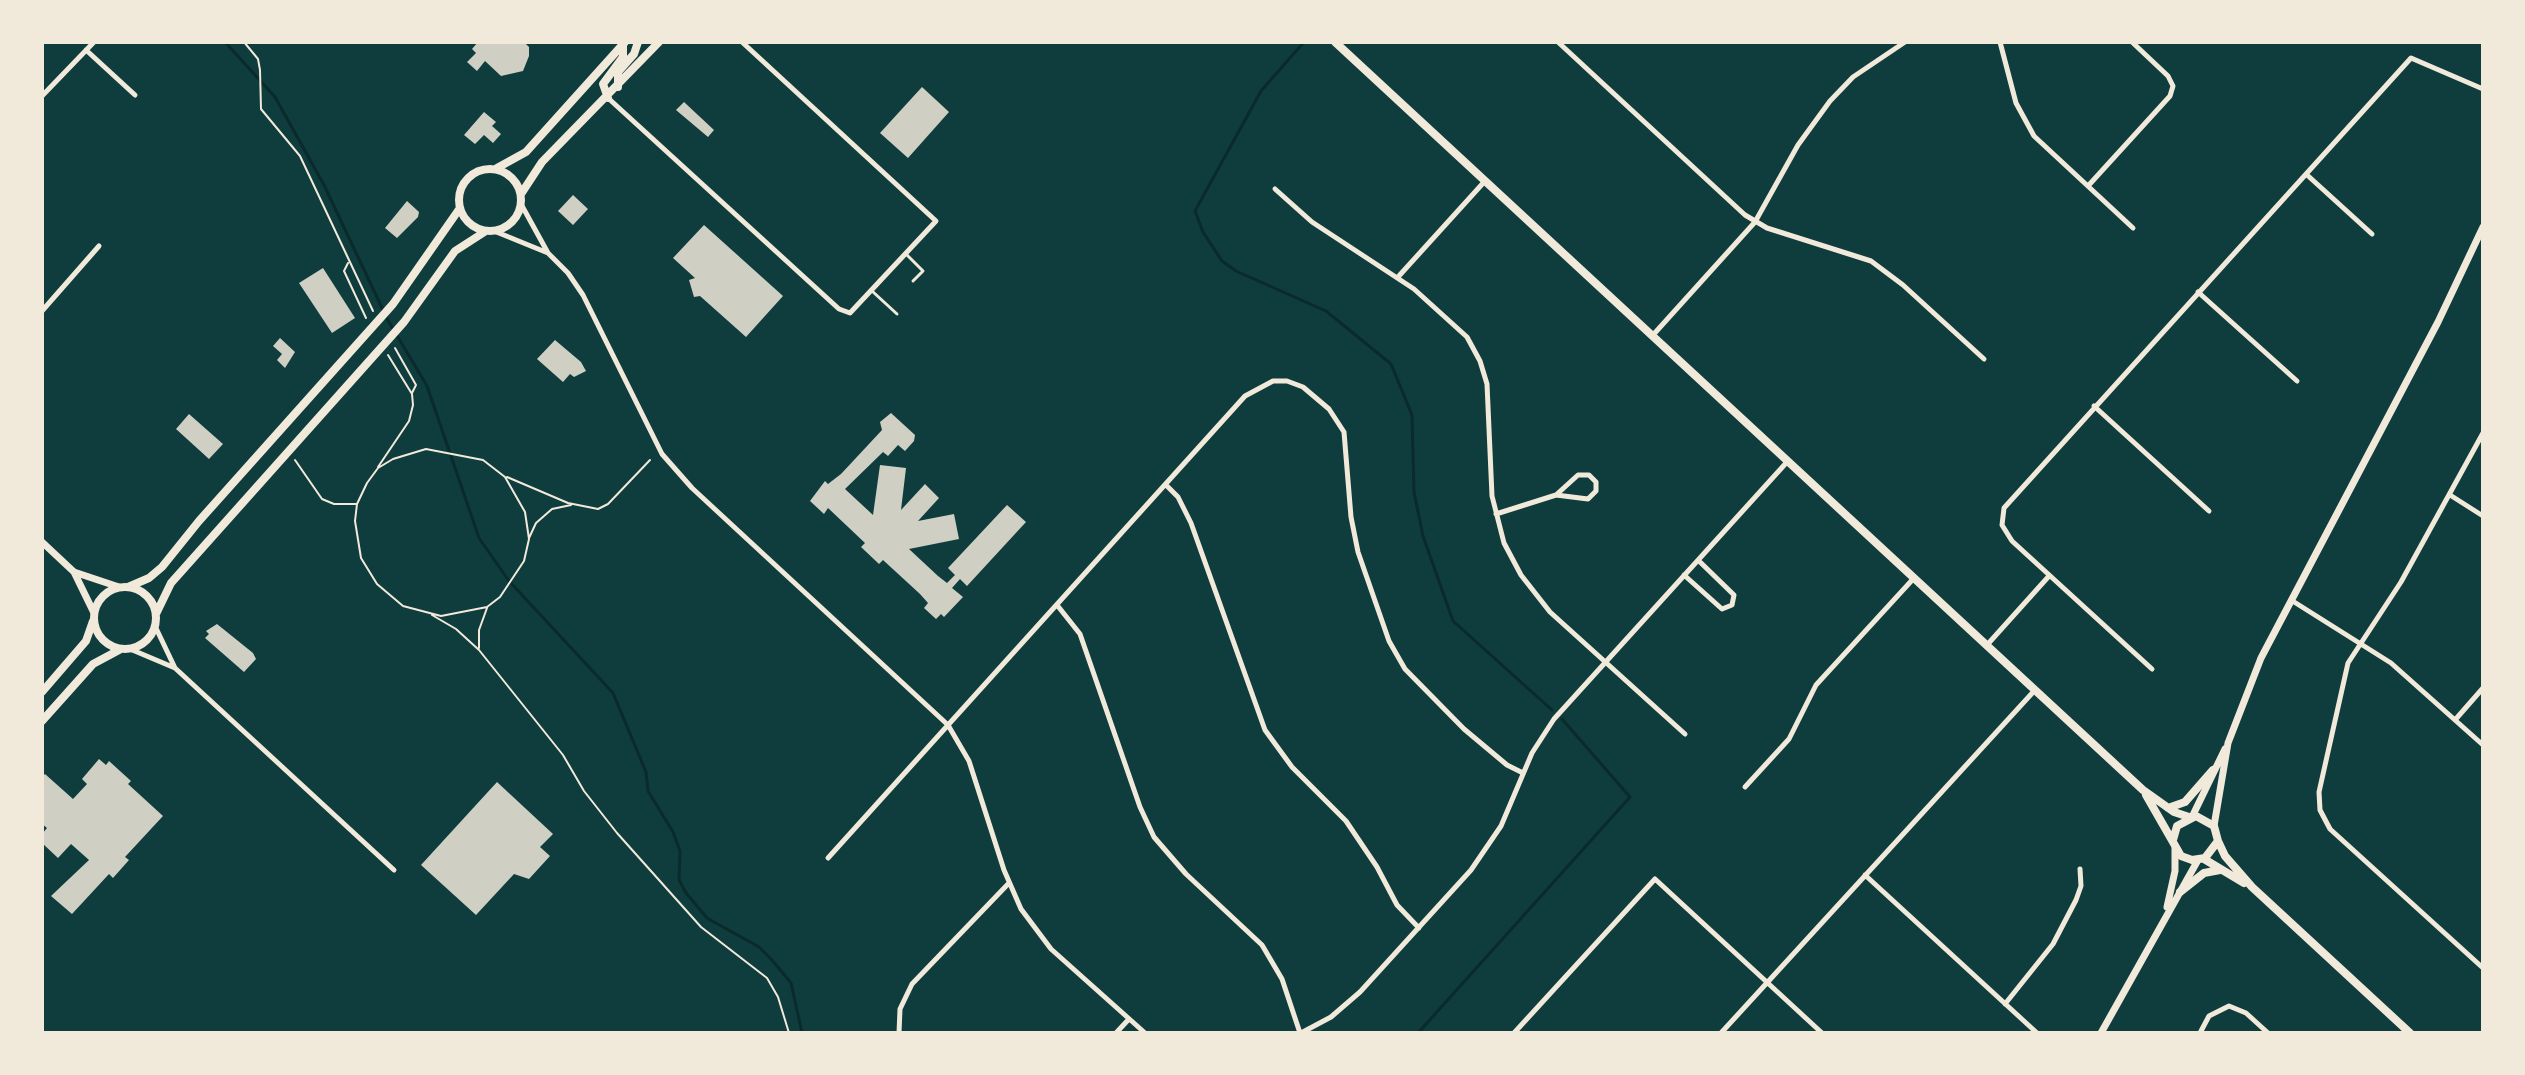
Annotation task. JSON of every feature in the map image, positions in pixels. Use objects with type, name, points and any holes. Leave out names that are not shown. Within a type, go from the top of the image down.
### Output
[{"type":"main road","points":[[618,87],[618,72],[634,54],[638,42]]},
{"type":"main road","points":[[521,194],[542,162],[608,98],[659,42]]},
{"type":"main road","points":[[1335,42],[2143,790],[2168,808],[2190,817],[2203,818],[2214,826],[2225,856],[2252,887],[2410,1033]]},
{"type":"main road","points":[[608,98],[603,84],[623,57],[624,43]]},
{"type":"main road","points":[[490,231],[469,223],[460,208],[460,192],[468,178],[526,152],[624,43]]},
{"type":"main road","points":[[42,721],[93,664],[144,642],[155,626],[156,614],[171,583],[404,322],[455,251],[513,221],[521,204],[521,194],[509,175],[492,169]]},
{"type":"main road","points":[[42,692],[86,641],[104,595],[149,578],[162,567],[393,304],[460,208]]},
{"type":"main road","points":[[123,587],[146,595],[156,614]]},
{"type":"main road","points":[[94,616],[104,641],[126,649]]},
{"type":"main road","points":[[2168,808],[2185,802],[2213,770]]},
{"type":"main road","points":[[2143,790],[2181,856],[2201,860],[2252,887]]},
{"type":"main road","points":[[2174,843],[2177,826],[2190,817]]},
{"type":"main road","points":[[2201,860],[2218,841]]},
{"type":"main road","points":[[2180,892],[2204,873],[2223,871]]},
{"type":"street","points":[[43,91],[94,42]]},
{"type":"street","points":[[608,98],[839,309],[850,313],[936,221],[742,42]]},
{"type":"street","points":[[1558,42],[1755,222],[1871,261],[1903,285],[1984,359]]},
{"type":"street","points":[[1653,335],[1755,222],[1817,116],[1853,77],[1905,42]]},
{"type":"street","points":[[2000,42],[2025,124],[2133,228]]},
{"type":"street","points":[[2088,186],[2170,96],[2173,86],[2168,76],[2132,42]]},
{"type":"street","points":[[86,50],[135,95]]},
{"type":"street","points":[[2152,669],[2006,533],[2002,525],[2004,508],[2411,58],[2483,89]]},
{"type":"street","points":[[2306,174],[2372,234]]},
{"type":"street","points":[[1398,277],[1485,180]]},
{"type":"street","points":[[1275,189],[1312,222],[1398,277],[1458,327],[1480,361],[1488,396],[1489,480],[1504,543],[1530,588],[1685,734]]},
{"type":"street","points":[[521,204],[548,253],[568,273],[583,295],[662,454],[692,488],[948,725],[969,761],[1009,883],[1040,937],[1145,1033]]},
{"type":"street","points":[[2190,817],[2203,799],[2261,658],[2438,322],[2483,227]]},
{"type":"street","points":[[490,231],[548,253]]},
{"type":"street","points":[[42,311],[99,246]]},
{"type":"street","points":[[2198,292],[2297,381]]},
{"type":"street","points":[[828,858],[1257,386],[1287,381],[1312,394],[1329,409],[1344,432],[1354,533],[1389,641],[1405,669],[1438,704],[1507,765],[1523,773]]},
{"type":"street","points":[[2094,406],[2209,511]]},
{"type":"street","points":[[2483,433],[2401,582],[2348,663],[2340,686],[2319,792],[2320,810],[2330,829],[2483,968]]},
{"type":"street","points":[[1057,605],[1080,634],[1140,807],[1154,837],[1186,874],[1262,945],[1282,979],[1300,1033],[1346,1006],[1491,844],[1548,727],[1788,461]]},
{"type":"street","points":[[1496,514],[1556,495],[1588,499],[1596,491],[1596,482],[1589,475],[1578,475],[1556,495]]},
{"type":"street","points":[[1166,485],[1178,497],[1191,523],[1265,730],[1292,767],[1346,821],[1377,867],[1397,905],[1419,928]]},
{"type":"street","points":[[2450,495],[2483,516]]},
{"type":"street","points":[[42,542],[74,572],[94,616]]},
{"type":"street","points":[[1684,575],[1722,609],[1732,605],[1734,595],[1698,560]]},
{"type":"street","points":[[74,572],[123,587]]},
{"type":"street","points":[[1987,645],[2049,576]]},
{"type":"street","points":[[1745,787],[1789,739],[1816,685],[1914,578]]},
{"type":"street","points":[[2290,600],[2391,663],[2483,745]]},
{"type":"street","points":[[155,626],[175,668]]},
{"type":"street","points":[[126,649],[175,668],[394,870]]},
{"type":"street","points":[[2455,720],[2483,688]]},
{"type":"street","points":[[1721,1033],[2035,690]]},
{"type":"street","points":[[2214,826],[2228,743]]},
{"type":"street","points":[[2166,913],[2175,871],[2174,843]]},
{"type":"street","points":[[2101,1033],[2166,913],[2201,860]]},
{"type":"street","points":[[2005,1004],[2053,944],[2076,900],[2081,886],[2080,869]]},
{"type":"street","points":[[1865,875],[2037,1033]]},
{"type":"street","points":[[1514,1033],[1655,879],[1822,1033]]},
{"type":"street","points":[[899,1033],[900,1009],[912,984],[1009,883]]},
{"type":"street","points":[[2200,1033],[2209,1016],[2223,1007],[2237,1008],[2268,1033]]},
{"type":"street","points":[[1116,1033],[1129,1019]]},
{"type":"lane","points":[[906,254],[923,271],[913,281]]},
{"type":"lane","points":[[872,291],[897,314]]},
{"type":"path","points":[[244,42],[258,59],[261,109],[300,156],[374,312]]},
{"type":"path","points":[[349,262],[344,271],[366,320]]},
{"type":"path","points":[[395,348],[416,385],[409,421],[357,504],[356,540],[369,574],[396,602],[432,615],[456,629],[479,650],[563,755],[584,791],[617,833],[710,936],[767,978],[778,997],[789,1033]]},
{"type":"path","points":[[388,355],[412,394]]},
{"type":"path","points":[[378,468],[404,454],[426,449],[471,455],[505,477],[578,505],[598,509],[608,504],[650,460]]},
{"type":"path","points":[[294,459],[322,499],[334,504],[357,504]]},
{"type":"path","points":[[505,477],[525,512],[529,539]]},
{"type":"path","points":[[432,615],[460,614],[487,607],[500,597],[524,561],[536,523],[552,509],[578,505]]},
{"type":"path","points":[[479,650],[479,630],[487,607]]},
{"type":"building","points":[[478,42],[524,42],[529,47],[529,56],[523,71],[501,76],[485,61],[477,71],[467,62],[476,53],[472,49]]},
{"type":"building","points":[[922,87],[949,112],[908,158],[880,133]]},
{"type":"building","points":[[684,102],[714,130],[708,137],[676,110]]},
{"type":"building","points":[[484,112],[496,122],[492,126],[501,134],[493,143],[484,135],[475,144],[464,135]]},
{"type":"building","points":[[573,195],[588,209],[573,225],[558,211]]},
{"type":"building","points":[[407,201],[419,212],[418,217],[397,238],[385,228]]},
{"type":"building","points":[[704,225],[783,296],[746,337],[700,296],[694,297],[689,280],[695,278],[673,258]]},
{"type":"building","points":[[323,268],[355,318],[332,333],[299,283]]},
{"type":"building","points":[[280,338],[295,352],[285,368],[277,360],[282,354],[273,346]]},
{"type":"building","points":[[555,340],[581,362],[586,371],[574,377],[570,374],[563,382],[537,359]]},
{"type":"building","points":[[891,413],[915,435],[914,441],[905,451],[898,445],[888,456],[883,452],[845,489],[873,515],[880,465],[906,468],[901,510],[925,484],[939,498],[918,521],[954,514],[959,539],[909,549],[938,576],[947,583],[955,575],[948,568],[1007,505],[1026,522],[967,586],[960,579],[952,588],[963,597],[944,617],[941,614],[936,619],[924,608],[928,603],[920,594],[883,560],[879,564],[861,547],[865,543],[828,508],[824,514],[810,501],[825,481],[828,484],[841,474],[882,430],[880,422]]},
{"type":"building","points":[[189,414],[223,444],[209,459],[176,429]]},
{"type":"building","points":[[217,624],[253,653],[256,659],[244,672],[205,638],[209,634],[206,631]]},
{"type":"building","points":[[99,759],[106,765],[109,761],[131,781],[128,784],[163,816],[125,857],[129,860],[113,878],[109,874],[72,914],[51,896],[89,860],[71,844],[58,858],[42,843],[42,834],[47,828],[42,824],[42,777],[45,774],[73,799],[87,784],[82,779]]},
{"type":"building","points":[[497,782],[553,834],[540,847],[550,856],[529,879],[514,874],[476,915],[421,865]]},
{"type":"waterway","points":[[225,42],[275,97],[324,185],[383,310]]},
{"type":"waterway","points":[[1304,42],[1261,91],[1195,211],[1203,232],[1222,261],[1236,271],[1326,311],[1391,364],[1412,415],[1414,492],[1423,536],[1453,621],[1552,710]]},
{"type":"waterway","points":[[386,317],[427,386],[479,538],[509,581],[613,693],[646,772],[648,791],[673,832],[680,851],[679,880],[686,893],[707,918],[759,947],[772,960],[791,983],[802,1033]]},
{"type":"waterway","points":[[1418,1033],[1630,797],[1562,719]]}]
